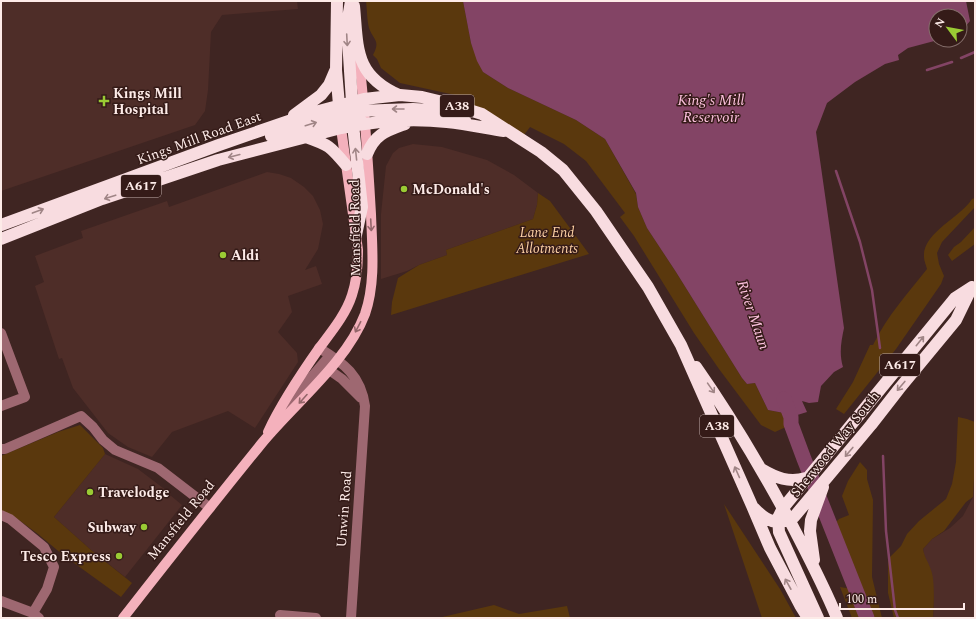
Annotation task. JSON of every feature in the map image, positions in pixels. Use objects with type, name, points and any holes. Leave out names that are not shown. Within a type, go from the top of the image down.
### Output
[{"type":"highway","name":"Mansfield Road","points":[[337,1],[336,70],[352,114]]},
{"type":"highway","name":"Mansfield Road","points":[[352,1],[359,55]]},
{"type":"highway","points":[[352,1],[347,24],[352,114],[362,207],[356,235]]},
{"type":"highway","points":[[359,55],[371,77],[375,81],[385,88],[400,95]]},
{"type":"highway","points":[[282,124],[322,95],[329,85],[336,70]]},
{"type":"highway","name":"A617","points":[[352,114],[400,95]]},
{"type":"highway","name":"A38","points":[[400,95],[422,97],[482,114],[541,152],[570,178],[632,261],[681,345],[716,396],[783,508]]},
{"type":"highway","points":[[219,145],[244,145],[352,114],[406,109],[432,110],[451,114],[476,127]]},
{"type":"highway","name":"Kings Mill Road East","points":[[1,225],[219,145],[316,112],[352,114]]},
{"type":"highway","name":"A617","points":[[352,114],[390,121],[413,120],[447,122],[476,127]]},
{"type":"highway","name":"Kings Mill Road East","points":[[1,239],[116,194],[218,160],[306,137],[352,114]]},
{"type":"highway","points":[[367,154],[372,144],[383,132],[413,120]]},
{"type":"highway","name":"A38","points":[[476,127],[508,132]]},
{"type":"highway","points":[[306,137],[326,144],[346,165]]},
{"type":"highway","name":"Sherwood Way South","points":[[973,285],[956,320],[794,517],[783,521],[779,514],[803,481],[860,415],[955,298],[973,285]]},
{"type":"highway","name":"A38","points":[[681,345],[770,548],[808,618]]},
{"type":"highway","points":[[761,469],[782,480],[803,481]]},
{"type":"highway","name":"A617","points":[[817,573],[810,531],[811,520],[826,479]]},
{"type":"highway","points":[[753,508],[768,519],[783,521],[817,573],[837,618]]},
{"type":"highway","points":[[783,521],[783,542],[818,618]]},
{"type":"main road","name":"Mansfield Road","points":[[123,618],[263,441],[306,396],[321,364],[319,348],[348,306],[358,271],[358,250],[346,165],[359,55]]},
{"type":"main road","name":"Mansfield Road","points":[[263,441],[277,412],[321,364],[337,359],[354,335],[365,313],[373,268],[367,154],[352,114]]},
{"type":"street","points":[[1,333],[25,397],[1,406]]},
{"type":"street","name":"Unwin Road","points":[[319,348],[337,359],[351,372],[359,384],[365,406],[351,618]]},
{"type":"street","points":[[321,364],[342,379],[364,402]]},
{"type":"street","points":[[1,449],[5,449],[81,416],[93,427],[103,440],[115,450],[158,468],[210,508]]},
{"type":"street","points":[[1,516],[10,519],[44,547],[54,567],[36,616],[1,601]]},
{"type":"street","points":[[280,615],[316,618]]},
{"type":"shaded area","name":"Kings Mill Hospital","points":[[1,1],[297,1],[298,9],[222,15],[211,32],[208,90],[205,111],[195,125],[1,191]]},
{"type":"shaded area","points":[[413,144],[442,147],[487,160],[514,175],[538,193],[537,205],[533,219],[446,250],[447,255],[407,271],[381,279],[381,214],[386,166],[393,153],[399,148]]},
{"type":"shaded area","points":[[267,172],[291,178],[304,187],[313,196],[320,210],[323,224],[318,249],[305,270],[316,266],[322,284],[288,296],[292,312],[278,332],[297,353],[298,362],[255,428],[228,411],[172,432],[152,457],[128,447],[108,433],[73,388],[62,358],[59,359],[35,286],[44,282],[35,256],[83,238],[81,231],[167,201],[169,207]]},
{"type":"shaded area","points":[[105,454],[138,469],[171,494],[170,495],[182,505],[125,577],[91,550],[54,517]]},
{"type":"shaded area","points":[[975,460],[975,618],[933,618],[934,601],[931,571],[925,560],[923,549],[932,539],[950,528],[963,516],[973,497]]},
{"type":"green space","points":[[366,1],[463,1],[471,43],[483,72],[508,88],[576,120],[605,139],[636,194],[638,207],[647,228],[742,378],[747,384],[755,383],[768,410],[784,413],[786,427],[775,432],[761,425],[694,333],[634,236],[620,217],[625,213],[586,161],[564,144],[530,127],[524,135],[455,95],[400,83],[381,68],[377,59],[373,55],[376,40],[369,28]]},
{"type":"green space","name":"Lane End Allotments","points":[[538,193],[550,201],[589,254],[391,315],[392,302],[398,278],[419,265],[447,255],[446,250],[533,219],[537,205]]},
{"type":"green space","points":[[975,198],[975,207],[942,242],[937,253],[939,264],[944,276],[941,284],[896,349],[844,414],[836,409],[853,382],[870,345],[873,345],[891,315],[927,269],[924,257],[925,248],[929,240],[935,233],[967,206],[972,199]]},
{"type":"green space","points":[[975,227],[975,244],[952,261],[948,255],[954,247],[961,242]]},
{"type":"green space","points":[[958,417],[975,422],[973,497],[966,502],[944,531],[932,539],[923,549],[933,580],[933,618],[894,618],[888,593],[888,559],[901,546],[907,534],[919,521],[946,499],[952,484],[956,462]]},
{"type":"green space","points":[[80,425],[103,448],[105,454],[54,517],[91,550],[132,583],[121,597],[63,555],[19,520],[1,511],[1,456],[58,432]]},
{"type":"green space","points":[[860,462],[867,470],[867,479],[873,500],[872,577],[882,618],[852,618],[840,587],[852,589],[828,531],[839,519],[849,515],[842,496],[848,481]]},
{"type":"green space","points":[[724,504],[780,589],[796,618],[762,618]]},
{"type":"green space","points":[[494,605],[519,614],[567,606],[570,618],[438,618]]},
{"type":"water","name":"King's Mill Reservoir","points":[[463,1],[966,1],[967,8],[928,8],[928,43],[908,48],[898,55],[899,60],[885,64],[855,82],[827,103],[816,132],[844,328],[841,348],[843,367],[834,372],[821,386],[818,402],[809,403],[802,401],[807,412],[791,417],[784,413],[768,410],[755,383],[747,384],[742,378],[647,228],[638,207],[636,193],[605,139],[576,120],[508,88],[483,72],[477,61],[471,43]]},
{"type":"water","name":"King's Mill Reservoir","points":[[968,11],[970,21],[968,23]]},
{"type":"waterway","points":[[961,58],[975,52]]},
{"type":"waterway","points":[[927,70],[952,62]]},
{"type":"waterway","points":[[836,171],[860,242],[872,290],[880,348]]},
{"type":"waterway","name":"River Maun","points":[[784,399],[791,417],[791,424],[804,459],[867,618]]},
{"type":"waterway","points":[[883,456],[886,531],[895,610],[898,618]]},
{"type":"place","name":"Kings Mill Hospital","points":[[104,101]]},
{"type":"place","name":"McDonald's","points":[[404,189]]},
{"type":"place","name":"Aldi","points":[[223,255]]},
{"type":"place","name":"Travelodge","points":[[90,492]]},
{"type":"place","name":"Subway","points":[[144,527]]},
{"type":"place","name":"Tesco Express","points":[[119,556]]}]
